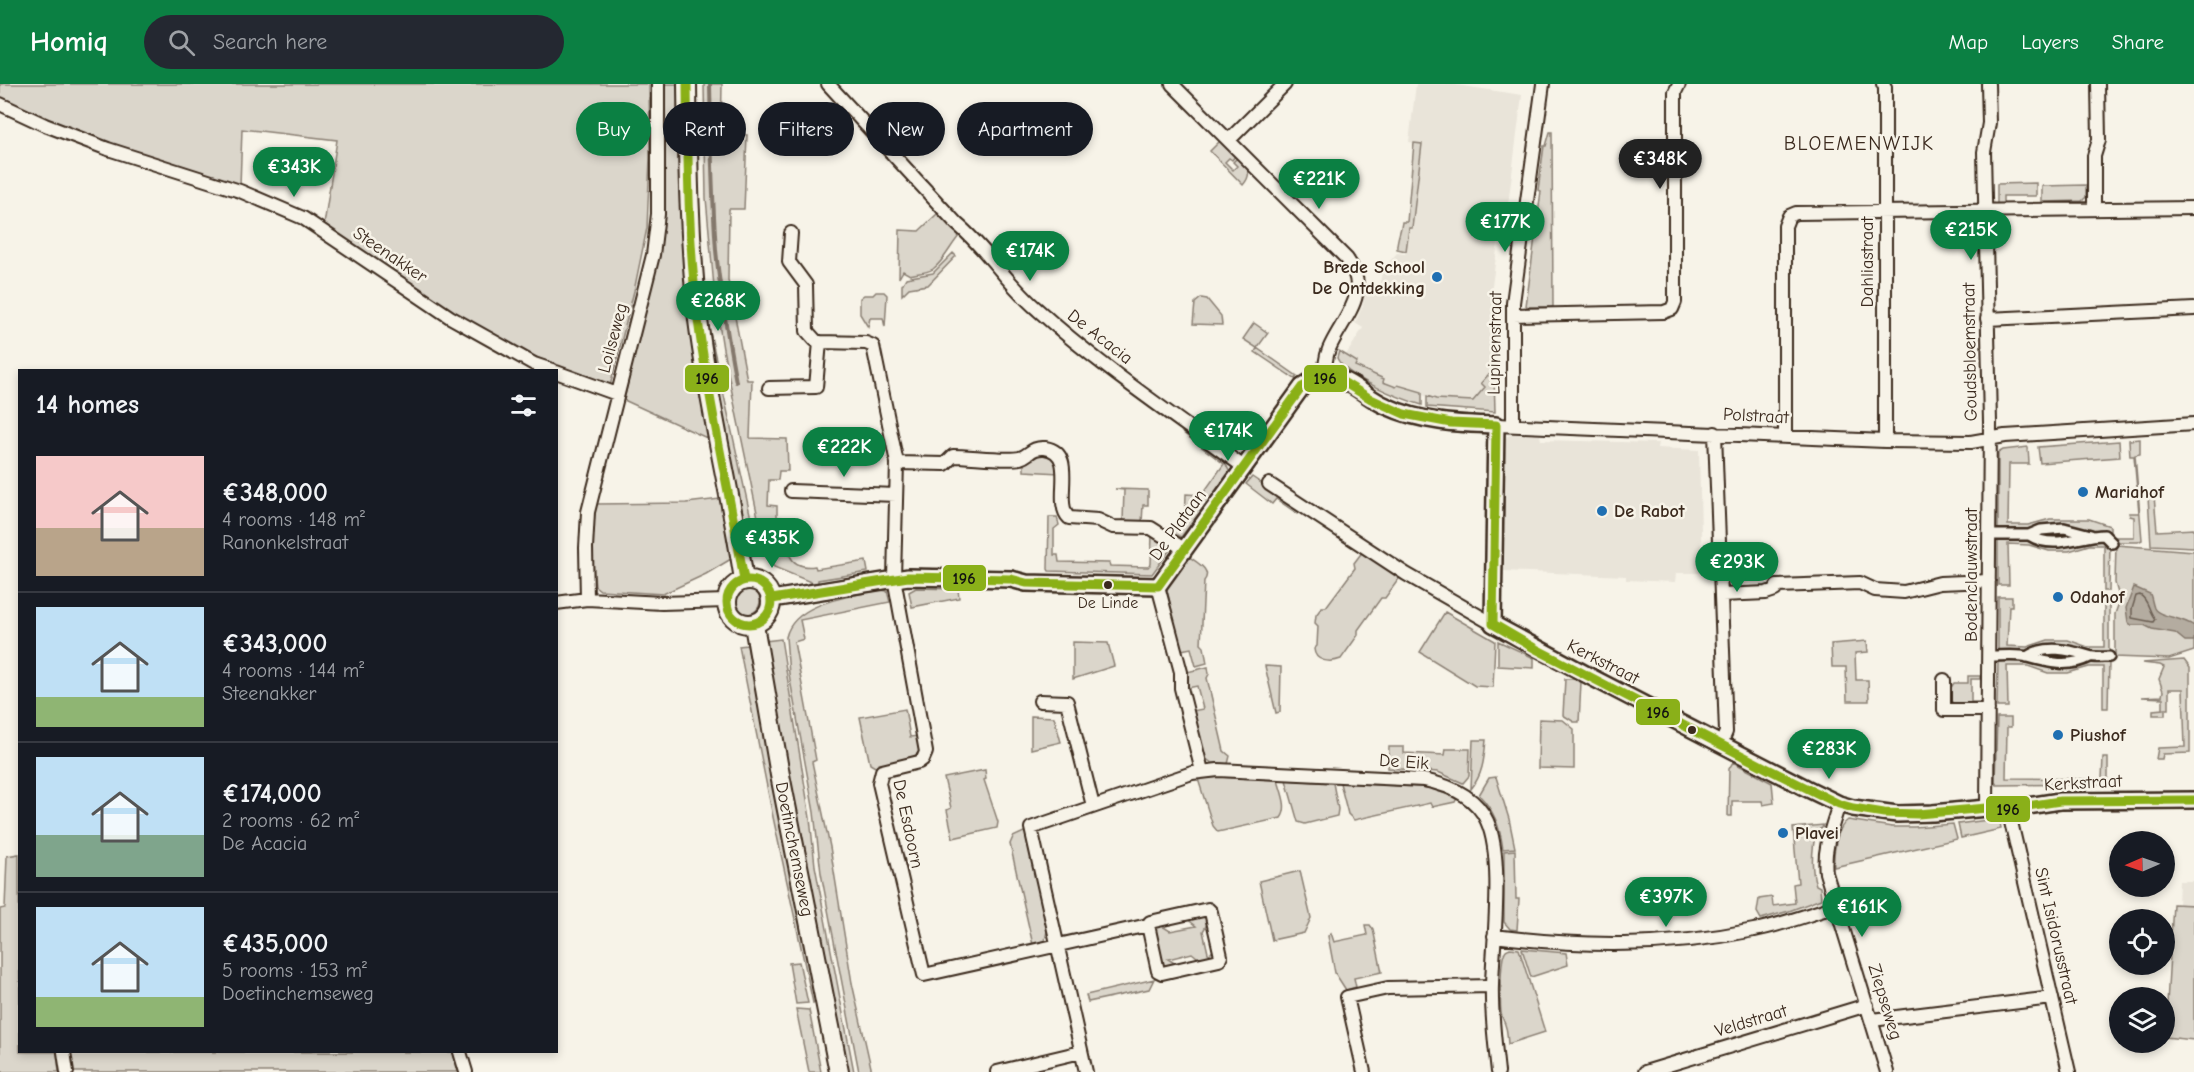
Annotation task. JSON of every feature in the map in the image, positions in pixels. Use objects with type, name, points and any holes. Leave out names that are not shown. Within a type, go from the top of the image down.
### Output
[{"type":"main road","points":[[687,84],[691,253],[698,321],[711,407],[744,580]]},
{"type":"main road","points":[[744,580],[762,583],[772,599],[771,610],[764,620],[754,625],[735,620],[728,611],[726,601],[735,584],[744,580]]},
{"type":"main road","name":"Doetinchemseweg","points":[[754,625],[780,776],[839,1072]]},
{"type":"street","name":"Loilseweg","points":[[587,599],[588,512],[653,255],[658,214],[658,84]]},
{"type":"street","name":"De Acacia","points":[[828,84],[978,244],[1006,280],[1037,310],[1088,352],[1245,468]]},
{"type":"street","points":[[1172,84],[1347,259],[1353,270],[1356,287],[1354,305],[1329,348],[1325,362],[1325,377]]},
{"type":"street","points":[[1229,140],[1285,84]]},
{"type":"street","name":"Lupinenstraat","points":[[1513,425],[1513,315],[1543,84]]},
{"type":"street","points":[[1513,315],[1664,312],[1672,309],[1675,302],[1675,92],[1679,84]]},
{"type":"street","name":"Dahliastraat","points":[[1883,84],[1885,87],[1885,441]]},
{"type":"street","name":"Goudsbloemstraat","points":[[1988,84],[1989,123],[1984,152],[1989,439]]},
{"type":"street","points":[[2094,208],[2094,156],[2099,141],[2098,84]]},
{"type":"street","name":"Steenakker","points":[[0,104],[45,125],[240,191],[303,218],[450,317],[534,364],[549,369]]},
{"type":"street","points":[[1785,437],[1785,226],[1789,216],[1796,213],[2194,208]]},
{"type":"street","points":[[791,233],[789,262],[806,285],[807,332],[820,342],[866,343],[873,346],[897,463],[894,578]]},
{"type":"street","points":[[1987,319],[2194,309]]},
{"type":"street","points":[[768,388],[816,387],[820,342]]},
{"type":"street","points":[[558,373],[617,394]]},
{"type":"street","name":"De Plataan","points":[[1202,771],[1181,688],[1181,672],[1158,586],[1302,387],[1310,381],[1325,377]]},
{"type":"street","name":"Polstraat","points":[[1325,377],[1341,379],[1371,399],[1404,414],[1451,423],[1885,441],[1971,442],[2017,435],[2194,424]]},
{"type":"street","points":[[1493,624],[1496,425]]},
{"type":"street","points":[[1715,433],[1726,732],[1721,744]]},
{"type":"street","name":"Bodenclauwstraat","points":[[1987,808],[1989,439]]},
{"type":"street","points":[[897,463],[945,464],[953,456],[1019,458],[1032,449],[1047,448],[1055,452],[1061,460],[1064,475],[1063,509],[1069,518],[1098,520],[1113,527],[1151,528],[1184,549]]},
{"type":"street","name":"Kerkstraat","points":[[1269,484],[1406,574],[1493,624],[1584,674],[1839,804],[1897,814],[1987,808],[2008,809],[2060,801],[2194,800]]},
{"type":"street","points":[[791,491],[896,495]]},
{"type":"street","points":[[2029,535],[2041,530],[2064,528],[2091,535],[2104,535],[2112,543]]},
{"type":"street","points":[[1989,535],[2029,535],[2056,543],[2080,540],[2091,535]]},
{"type":"street","points":[[772,599],[917,576],[1011,579],[1026,583],[1158,586]]},
{"type":"street","name":"De Esdoorn","points":[[894,578],[926,752],[919,762],[882,771],[879,783],[924,975],[1057,944]]},
{"type":"street","points":[[1722,595],[1767,593],[1775,590],[1777,586],[1860,583],[1875,590],[1904,592],[1940,583],[1989,581]]},
{"type":"street","points":[[558,603],[587,599],[662,603],[726,601]]},
{"type":"street","points":[[2027,657],[2040,651],[2056,649],[2076,651],[2090,657]]},
{"type":"street","points":[[1989,656],[2027,657],[2056,664],[2076,662],[2090,657],[2109,657]]},
{"type":"street","points":[[1944,680],[1944,710],[1988,710]]},
{"type":"street","points":[[1040,701],[1067,702],[1093,807]]},
{"type":"street","name":"De Eik","points":[[1057,944],[1031,828],[1202,771],[1424,780],[1454,790],[1469,798],[1486,819],[1491,832],[1495,870],[1492,1016],[1498,1072]]},
{"type":"street","name":"Ziepseweg","points":[[1839,804],[1826,844],[1824,859],[1826,873],[1887,1072]]},
{"type":"street","name":"Sint Isidorusstraat","points":[[2008,809],[2069,1072]]},
{"type":"street","points":[[1494,936],[1588,945],[1674,943],[1756,930],[1837,906]]},
{"type":"street","points":[[1086,1072],[1057,944],[1148,925],[1150,922],[1208,909],[1211,912],[1221,956],[1219,960],[1162,973],[1158,971],[1148,925]]},
{"type":"street","points":[[1364,1072],[1347,997],[1389,988],[1492,986]]},
{"type":"street","points":[[1872,1020],[2052,998]]},
{"type":"street","name":"Veldstraat","points":[[1646,1072],[1867,1005]]},
{"type":"street","points":[[997,1072],[1081,1052]]},
{"type":"street","points":[[64,1053],[67,1072]]},
{"type":"street","points":[[460,1053],[466,1072]]},
{"type":"shaded area","points":[[0,84],[649,84],[649,102],[576,102],[576,156],[650,156],[647,228],[610,386],[563,368],[488,334],[426,295],[324,225],[337,140],[242,129],[240,186],[118,147],[0,100]]},
{"type":"shaded area","points":[[663,84],[680,84],[681,102],[663,102]]},
{"type":"shaded area","points":[[704,84],[722,84],[722,102],[704,102]]},
{"type":"shaded area","name":"Brede School De Ontdekking","points":[[1416,84],[1450,84],[1522,95],[1508,205],[1503,206],[1491,293],[1494,293],[1494,375],[1487,375],[1485,386],[1473,401],[1436,399],[1398,385],[1396,388],[1355,366],[1356,362],[1346,355],[1363,328],[1355,323],[1363,305],[1366,284],[1380,285],[1382,270],[1397,253],[1405,254],[1409,228],[1412,228],[1422,144],[1409,142]]},
{"type":"shaded area","points":[[1550,132],[1552,132],[1553,307],[1529,307],[1526,306],[1541,191],[1538,190],[1544,146],[1546,146]]},
{"type":"shaded area","points":[[747,135],[744,209],[729,209],[728,280],[747,380],[752,380],[750,438],[787,439],[788,471],[779,471],[778,480],[769,480],[768,505],[777,506],[777,517],[785,518],[788,552],[797,564],[815,566],[816,569],[866,561],[868,572],[818,580],[818,583],[813,583],[774,567],[766,556],[723,349],[715,298],[706,198],[705,156],[746,156]]},
{"type":"shaded area","points":[[1221,140],[1236,155],[1232,160],[1229,158],[1225,162],[1233,170],[1237,166],[1233,162],[1238,157],[1247,167],[1248,177],[1243,185],[1210,151]]},
{"type":"shaded area","points":[[1414,143],[1422,144],[1412,228],[1409,228],[1406,251],[1397,249],[1397,246],[1402,222],[1407,222]]},
{"type":"shaded area","points":[[665,156],[686,156],[709,439],[624,400],[661,235]]},
{"type":"shaded area","points":[[2036,183],[2036,196],[2003,196],[2003,207],[1997,207],[1997,184]]},
{"type":"shaded area","points":[[2086,185],[2086,197],[2082,201],[2042,202],[2042,186]]},
{"type":"shaded area","points":[[937,214],[960,235],[933,269],[910,275],[903,271],[899,278],[900,230],[919,231]]},
{"type":"shaded area","points":[[953,253],[956,256],[928,285],[909,288],[902,295],[902,285],[906,278],[933,273]]},
{"type":"shaded area","points":[[876,292],[884,292],[887,295],[885,327],[883,318],[870,318],[868,327],[860,314],[860,298]]},
{"type":"shaded area","points":[[1201,298],[1207,299],[1221,316],[1222,325],[1193,324],[1195,303]]},
{"type":"shaded area","points":[[703,300],[759,555],[749,556],[716,395]]},
{"type":"shaded area","points":[[1254,323],[1268,333],[1257,348],[1243,339]]},
{"type":"shaded area","points":[[1257,348],[1297,376],[1295,379],[1255,352]]},
{"type":"shaded area","points":[[1339,351],[1357,362],[1355,366],[1384,379],[1383,382],[1422,392],[1422,405],[1401,398],[1351,373],[1337,358]]},
{"type":"shaded area","points":[[1488,375],[1494,375],[1495,412],[1427,407],[1427,396],[1436,399],[1473,401],[1485,387],[1481,383]]},
{"type":"shaded area","points":[[1186,431],[1223,458],[1230,473],[1181,537],[1161,528],[1185,525],[1186,494],[1202,495],[1224,464],[1182,432]]},
{"type":"shaded area","name":"De Rabot","points":[[1513,434],[1540,435],[1541,440],[1658,443],[1657,448],[1699,450],[1702,573],[1676,573],[1675,582],[1626,580],[1626,576],[1503,571],[1504,442],[1507,436]]},
{"type":"shaded area","points":[[2140,439],[2140,454],[2135,455],[2142,540],[2114,542],[2113,537],[2134,537],[2134,517],[2129,513],[2139,513],[2134,456],[2130,456],[2129,440]]},
{"type":"shaded area","points":[[2119,441],[2120,457],[2040,463],[2038,447]]},
{"type":"shaded area","points":[[2028,447],[2029,464],[2009,464],[2008,525],[2028,525],[2050,519],[2089,519],[2110,526],[2110,531],[1998,530],[1998,453],[2003,450]]},
{"type":"shaded area","points":[[1048,453],[1053,456],[1059,473],[1024,471],[1024,462],[1032,454]]},
{"type":"shaded area","points":[[1252,477],[1301,510],[1298,514],[1276,499],[1272,504],[1246,484]]},
{"type":"shaded area","points":[[1115,489],[1148,490],[1148,505],[1143,505],[1142,523],[1123,522],[1124,490]]},
{"type":"shaded area","points":[[2148,496],[2154,496],[2157,531],[2194,529],[2194,547],[2151,545]]},
{"type":"shaded area","points":[[720,499],[731,559],[706,574],[663,594],[600,590],[595,586],[591,539],[596,504],[686,503]]},
{"type":"shaded area","points":[[1049,517],[1057,517],[1059,525],[1054,529],[1054,555],[1058,555],[1059,562],[1109,563],[1110,566],[1148,567],[1151,564],[1152,534],[1159,538],[1169,551],[1152,574],[1049,571]]},
{"type":"shaded area","points":[[1998,540],[2105,540],[2110,545],[2109,591],[2104,591],[2104,545],[2089,545],[2069,551],[2049,551],[2029,545],[2008,544],[2009,585],[1998,585]]},
{"type":"shaded area","points":[[2116,545],[2194,551],[2194,651],[2169,659],[2115,657],[2115,614],[2120,600],[2115,583]]},
{"type":"shaded area","points":[[1363,551],[1401,576],[1385,598],[1381,598],[1341,659],[1332,661],[1320,659],[1314,649],[1317,646],[1316,615],[1322,607],[1326,607],[1355,568],[1354,563]]},
{"type":"shaded area","points":[[1188,556],[1206,573],[1201,644],[1204,647],[1207,663],[1196,666],[1191,648],[1181,650],[1167,590],[1167,586]]},
{"type":"shaded area","points":[[747,588],[756,592],[760,601],[756,610],[747,614],[738,610],[734,601],[738,592]]},
{"type":"shaded area","points":[[916,588],[958,589],[959,598],[912,607],[909,592]]},
{"type":"shaded area","points":[[880,590],[887,591],[890,602],[800,620],[804,639],[794,642],[816,760],[812,762],[830,847],[852,983],[872,1072],[859,1072],[821,873],[814,812],[789,674],[786,637],[791,625],[812,608],[840,598]]},
{"type":"shaded area","points":[[1998,597],[2012,597],[2012,606],[2009,606],[2007,646],[2027,647],[2048,640],[2068,640],[2088,647],[2104,647],[2104,601],[2109,601],[2109,653],[1998,651]]},
{"type":"shaded area","points":[[1445,612],[1495,641],[1493,687],[1475,686],[1420,652]]},
{"type":"shaded area","points":[[781,639],[810,818],[815,866],[854,1072],[846,1072],[790,788],[765,641]]},
{"type":"shaded area","points":[[1498,641],[1534,658],[1534,668],[1498,666]]},
{"type":"shaded area","points":[[1867,641],[1868,652],[1855,653],[1856,680],[1868,680],[1869,701],[1847,701],[1846,667],[1832,667],[1831,644]]},
{"type":"shaded area","points":[[1073,642],[1108,643],[1114,666],[1073,679]]},
{"type":"shaded area","points":[[747,645],[820,999],[813,1003],[739,646]]},
{"type":"shaded area","points":[[2184,660],[2190,668],[2190,753],[2163,754],[2162,759],[2156,759],[2158,748],[2185,747],[2183,689],[2169,689],[2169,709],[2165,709],[2165,715],[2153,715],[2153,710],[2163,709],[2163,698],[2142,697],[2162,696],[2163,691],[2159,679],[2164,667],[2142,663]]},
{"type":"shaded area","points":[[1998,661],[2109,662],[2108,708],[2103,708],[2103,667],[2089,667],[2068,673],[2048,673],[2028,666],[2007,666],[2008,707],[1997,707]]},
{"type":"shaded area","points":[[1265,666],[1281,667],[1280,712],[1276,713]]},
{"type":"shaded area","points":[[1208,667],[1207,678],[1224,751],[1230,756],[1228,764],[1212,763],[1205,758],[1192,711],[1203,709],[1197,686],[1187,688],[1187,672]]},
{"type":"shaded area","points":[[1968,676],[1980,676],[1980,679],[1971,679],[1971,702],[1980,702],[1979,705],[1955,705],[1949,699],[1950,689],[1954,683],[1968,683]]},
{"type":"shaded area","points":[[1565,679],[1581,682],[1579,722],[1574,722],[1563,715]]},
{"type":"shaded area","points":[[905,709],[910,737],[919,736],[919,752],[911,758],[875,767],[870,764],[860,717]]},
{"type":"shaded area","points":[[1031,716],[1054,717],[1061,742],[1031,749]]},
{"type":"shaded area","points":[[1997,718],[2011,718],[2011,727],[2007,727],[2006,778],[2102,779],[2103,758],[2108,758],[2108,784],[1997,785],[1995,782]]},
{"type":"shaded area","points":[[1539,719],[1563,720],[1574,729],[1574,769],[1538,768]]},
{"type":"shaded area","points":[[1473,740],[1486,740],[1484,760],[1471,789]]},
{"type":"shaded area","points":[[1389,747],[1404,747],[1404,753],[1445,755],[1446,749],[1470,749],[1469,776],[1463,783],[1438,772],[1388,768]]},
{"type":"shaded area","points":[[1733,762],[1772,783],[1774,803],[1763,805],[1762,801],[1732,801],[1732,816],[1728,816],[1729,769]]},
{"type":"shaded area","points":[[985,770],[986,779],[984,780],[998,822],[997,828],[953,838],[947,810],[951,808],[944,778]]},
{"type":"shaded area","points":[[1219,777],[1278,780],[1284,805],[1281,818],[1218,832],[1213,826],[1198,779]]},
{"type":"shaded area","points":[[1496,777],[1515,848],[1503,849],[1496,819],[1479,795],[1489,778]]},
{"type":"shaded area","points":[[1286,780],[1333,783],[1338,809],[1337,816],[1305,824],[1298,822]]},
{"type":"shaded area","points":[[1340,783],[1421,787],[1457,798],[1455,802],[1432,807],[1430,803],[1354,820],[1348,814]]},
{"type":"shaded area","points":[[1995,819],[2000,822],[2001,829],[1961,838],[1958,824]]},
{"type":"shaded area","points":[[1848,820],[1892,827],[1953,824],[1957,839],[1834,867],[1838,835]]},
{"type":"shaded area","points":[[1823,825],[1816,831],[1812,858],[1814,878],[1816,885],[1820,887],[1821,899],[1761,919],[1757,912],[1759,899],[1772,897],[1773,906],[1795,903],[1793,884],[1798,883],[1793,828]]},
{"type":"shaded area","points":[[1026,831],[1048,927],[1045,940],[1033,945],[1010,844],[1013,837]]},
{"type":"shaded area","points":[[1515,850],[1516,899],[1519,899],[1517,930],[1510,929],[1504,922],[1504,851]]},
{"type":"shaded area","points":[[18,854],[18,1053],[57,1053],[59,1072],[0,1072],[0,909],[5,908],[7,856]]},
{"type":"shaded area","points":[[1300,871],[1311,918],[1304,933],[1272,940],[1259,881]]},
{"type":"shaded area","points":[[2179,881],[2194,881],[2194,905],[2178,905]]},
{"type":"shaded area","points":[[2173,904],[2194,905],[2194,1040],[2175,1038],[2175,987],[2168,987],[2169,975],[2175,975],[2175,909],[2173,909]]},
{"type":"shaded area","points":[[1202,916],[1210,919],[1203,931],[1208,953],[1210,954],[1216,947],[1214,957],[1202,961],[1192,953],[1168,959],[1179,966],[1163,967],[1153,926],[1159,924],[1170,931],[1196,926],[1186,918]]},
{"type":"shaded area","points":[[1365,925],[1370,925],[1373,929],[1382,972],[1354,978],[1356,987],[1346,990],[1335,973],[1328,936],[1331,933],[1334,942],[1367,935]]},
{"type":"shaded area","points":[[1519,949],[1545,1032],[1508,1044],[1501,1013],[1501,975],[1503,958],[1506,950]]},
{"type":"shaded area","points":[[1522,949],[1566,953],[1568,965],[1531,977]]},
{"type":"shaded area","points":[[799,962],[808,1003],[796,1004],[789,963]]},
{"type":"shaded area","points":[[1154,979],[1149,989],[1088,1002],[1086,995]]},
{"type":"shaded area","points":[[796,1009],[809,1010],[821,1072],[809,1072]]},
{"type":"shaded area","points":[[69,1053],[453,1053],[458,1072],[72,1072]]},
{"type":"water","points":[[2134,587],[2150,594],[2156,611],[2194,626],[2194,641],[2185,641],[2175,633],[2152,629],[2144,625],[2131,625],[2128,622],[2126,608]]},
{"type":"waterway","points":[[710,84],[716,250],[736,382]]},
{"type":"transit line","name":"196","points":[[687,84],[690,232],[698,320],[744,580]]},
{"type":"transit line","name":"196","points":[[1158,586],[1302,387],[1318,379],[1335,377],[1371,399],[1404,414],[1451,423],[1496,425]]},
{"type":"transit line","name":"196","points":[[1493,624],[1496,425]]},
{"type":"transit line","name":"196","points":[[772,599],[908,577],[1158,586]]},
{"type":"transit line","name":"196","points":[[749,580],[758,581],[765,586],[770,593],[771,602],[770,611],[765,618],[758,623],[749,624],[740,623],[733,618],[728,611],[727,602],[728,593],[733,586],[740,581],[749,580]]},
{"type":"transit line","name":"196","points":[[1493,624],[1536,649],[1768,769],[1839,804],[1853,808],[1884,813],[1918,814],[1987,808],[2008,809],[2060,801],[2194,800]]},
{"type":"place","name":"Brede School De Ontdekking","points":[[1437,277]]},
{"type":"place","name":"Mariahof","points":[[2083,492]]},
{"type":"place","name":"De Rabot","points":[[1602,511]]},
{"type":"place","name":"De Linde","points":[[1108,585]]},
{"type":"place","name":"Odahof","points":[[2058,597]]},
{"type":"place","name":"Piushof","points":[[2058,735]]},
{"type":"place","name":"Plavei","points":[[1783,833]]},
{"type":"district","name":"BLOEMENWIJK","points":[[1859,143]]}]
